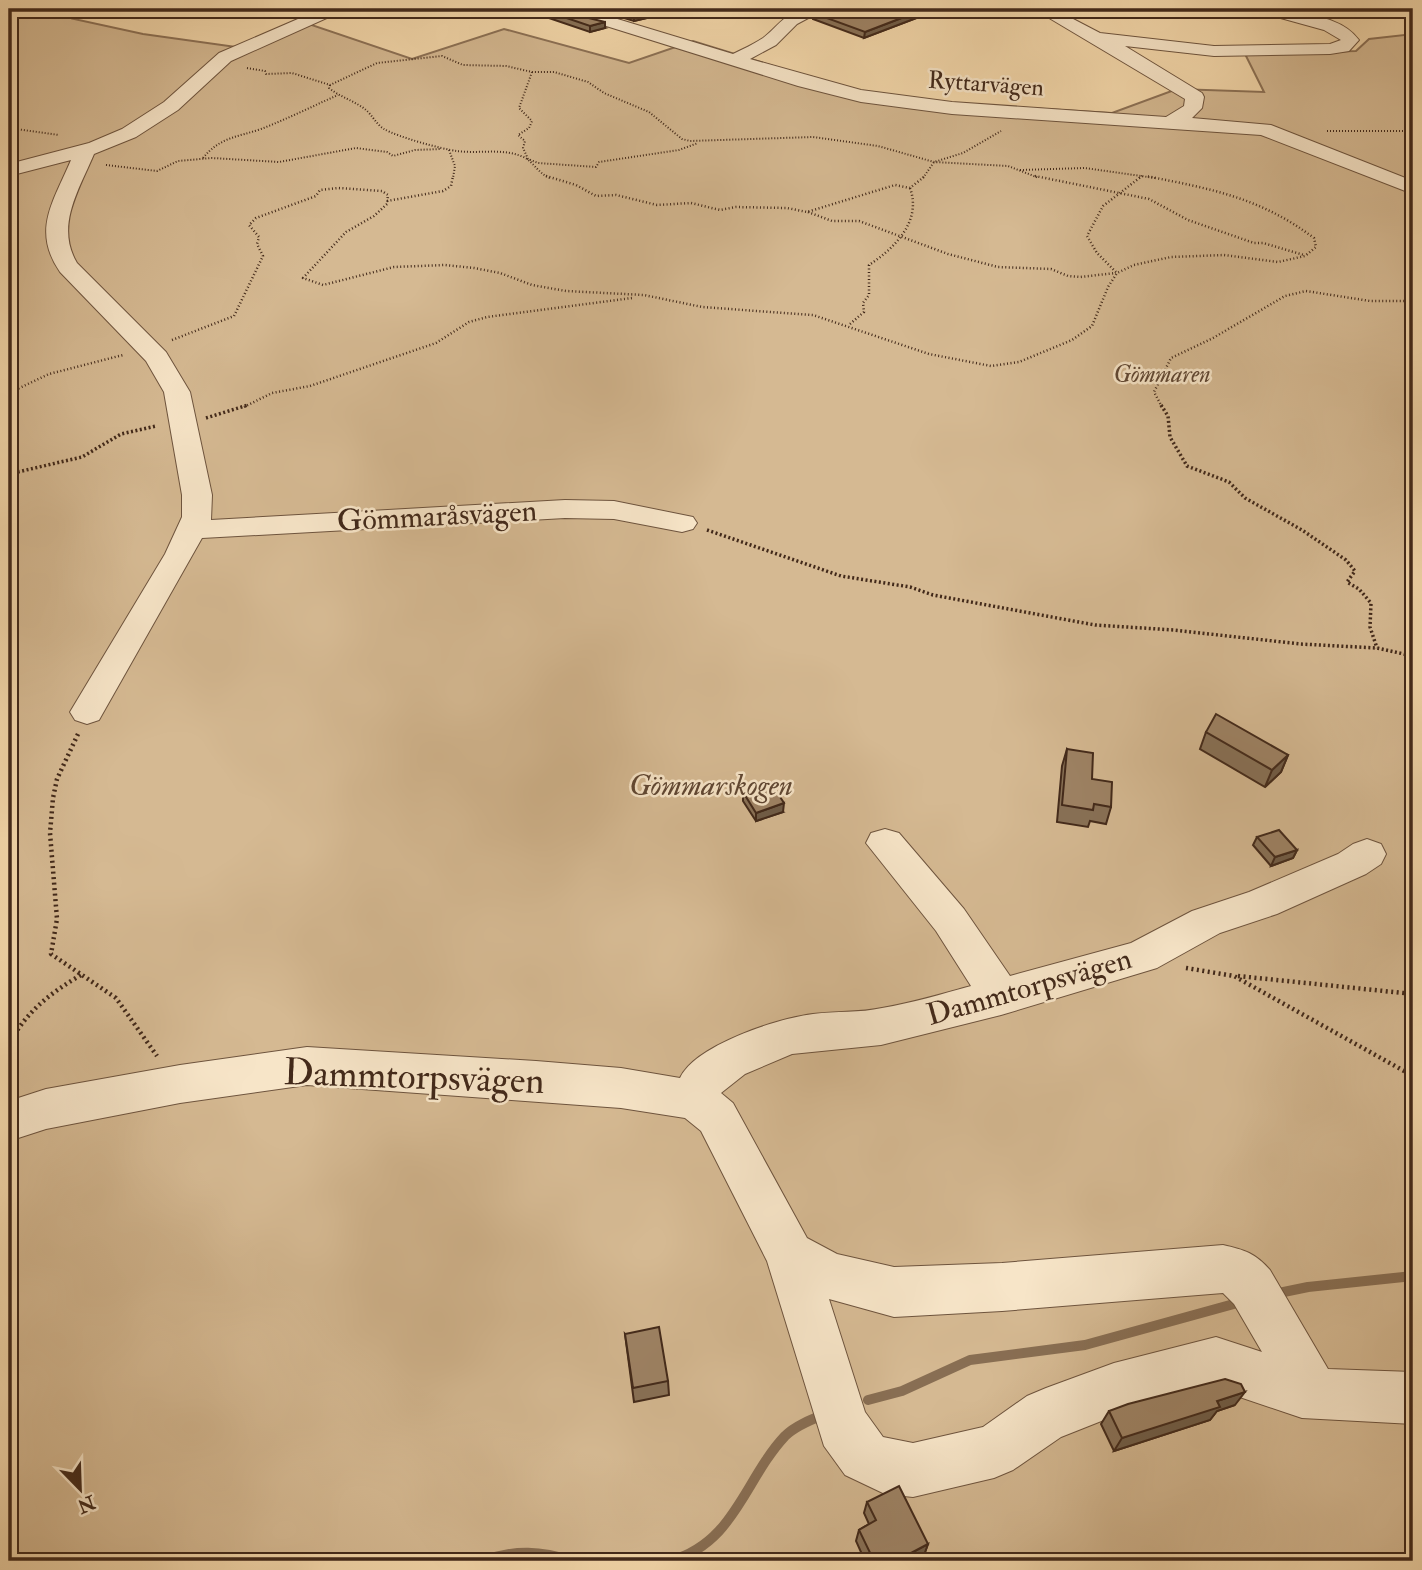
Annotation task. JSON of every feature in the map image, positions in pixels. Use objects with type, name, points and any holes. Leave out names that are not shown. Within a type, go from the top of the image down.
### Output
[{"type":"street","points":[[9,170],[83,157],[155,117],[183,96],[212,67],[243,48],[334,9]]},
{"type":"street","name":"Ryttarvägen","points":[[557,9],[592,16],[854,95],[953,108],[1264,129],[1413,188]]},
{"type":"street","points":[[1042,9],[1097,38],[1195,97],[1190,112],[1170,122]]},
{"type":"street","points":[[1097,38],[1219,51],[1337,48],[1343,47],[1350,40],[1347,33],[1283,13]]},
{"type":"street","points":[[736,60],[760,49],[791,20],[804,16]]},
{"type":"street","points":[[83,157],[55,224],[61,256],[68,267],[150,349],[177,392],[197,495],[197,517],[191,530],[169,573],[87,712]]},
{"type":"street","name":"Gömmaråsvägen","points":[[191,530],[565,509],[614,510],[682,523]]},
{"type":"street","points":[[885,843],[950,920],[1001,997]]},
{"type":"street","name":"Dammtorpsvägen","points":[[9,1121],[46,1109],[170,1086],[307,1066],[548,1081],[621,1088],[696,1100],[699,1085],[729,1061],[787,1037],[812,1032],[881,1027],[1001,997],[1142,956],[1206,922],[1276,898],[1352,864],[1367,853]]},
{"type":"street","points":[[696,1100],[717,1117],[790,1255],[843,1427],[864,1456],[885,1467],[913,1470],[994,1451],[1046,1415],[1114,1389],[1216,1363],[1302,1392],[1311,1390]]},
{"type":"street","points":[[790,1255],[811,1268],[837,1278],[894,1292],[1002,1287],[1223,1269],[1240,1273],[1258,1297],[1311,1390],[1321,1395],[1413,1398]]},
{"type":"path","points":[[212,67],[249,68],[276,75],[292,73],[330,85],[377,63],[442,56],[463,65],[506,66],[532,72],[554,72],[588,82],[604,93],[649,111],[682,139],[699,142],[813,137],[878,146],[934,162],[1007,166],[1044,180],[1149,199],[1188,220],[1254,243],[1263,243],[1305,256]]},
{"type":"path","points":[[532,72],[519,108],[532,121],[529,128],[518,135],[525,141],[523,148],[528,159],[540,174],[576,185],[596,196],[616,195],[657,205],[691,203],[720,210],[736,207],[787,208],[832,221],[859,220],[948,254],[998,267],[1051,270],[1080,277],[1117,272],[1134,265],[1171,257],[1224,255],[1279,262],[1305,256],[1316,247],[1314,238],[1265,206],[1235,196],[1144,175],[1048,166],[1020,170]]},
{"type":"path","points":[[330,85],[329,89],[338,95],[365,108],[383,129],[451,150]]},
{"type":"path","points":[[200,159],[212,147],[230,136],[260,129],[338,95]]},
{"type":"path","points":[[807,212],[895,185],[911,188],[927,175],[934,162],[963,153],[1036,113]]},
{"type":"path","points":[[1327,131],[1413,131]]},
{"type":"path","points":[[83,157],[156,171],[178,162],[200,159],[279,162],[356,148],[387,152],[393,156],[415,150],[504,151],[538,163],[596,167],[599,162],[679,150],[699,142]]},
{"type":"path","points":[[387,201],[443,191],[452,186],[455,166],[451,150]]},
{"type":"path","points":[[1117,272],[1097,253],[1087,236],[1095,213],[1116,193],[1144,175]]},
{"type":"path","points":[[9,393],[19,386],[57,371],[150,349],[234,316],[263,256],[257,244],[259,237],[249,225],[256,218],[316,196],[320,190],[338,188],[382,191],[388,195],[387,201],[374,216],[346,232],[303,278],[323,285],[394,267],[445,265],[486,270],[532,285],[566,291],[644,295],[702,307],[813,315],[929,354],[991,366],[1020,362],[1072,340],[1092,326],[1108,286],[1117,272]]},
{"type":"path","points":[[849,325],[864,312],[863,303],[869,295],[869,265],[880,259],[907,229],[914,205],[911,188]]},
{"type":"path","points":[[1377,648],[1370,627],[1371,603],[1359,589],[1347,582],[1355,571],[1346,560],[1302,530],[1245,498],[1229,482],[1187,466],[1170,437],[1168,415],[1154,392],[1171,358],[1213,338],[1247,316],[1286,296],[1306,291],[1370,301],[1413,301]]},
{"type":"path","points":[[9,474],[82,457],[130,432],[237,410],[272,393],[310,386],[436,343],[469,322],[487,317],[644,295]]},
{"type":"path","points":[[682,523],[841,576],[896,584],[933,595],[1096,625],[1174,630],[1300,644],[1377,648],[1413,656]]},
{"type":"path","points":[[87,712],[57,779],[50,833],[57,919],[51,954],[116,998],[154,1048],[170,1086]]},
{"type":"path","points":[[1142,956],[1234,976],[1413,994]]},
{"type":"path","points":[[9,1044],[20,1020],[48,994],[81,975]]},
{"type":"path","points":[[1234,976],[1413,1076]]},
{"type":"green space","name":"Gömmarskogen","points":[[9,9],[98,9],[74,19],[143,34],[243,48],[303,22],[412,59],[504,29],[629,63],[693,41],[857,92],[961,104],[1112,113],[1177,89],[1264,92],[1245,54],[1356,51],[1369,39],[1413,34],[1413,1561],[9,1561]]},
{"type":"building","points":[[552,9],[605,22],[590,26],[543,10]]},
{"type":"building","points":[[623,9],[648,9],[634,12]]},
{"type":"building","points":[[815,9],[925,9],[865,32],[813,13]]},
{"type":"building","points":[[1216,714],[1288,755],[1272,770],[1206,732]]},
{"type":"building","points":[[1067,749],[1093,753],[1092,779],[1112,782],[1111,807],[1094,804],[1093,810],[1062,805]]},
{"type":"building","points":[[771,783],[784,803],[756,813],[743,792]]},
{"type":"building","points":[[1279,830],[1297,850],[1275,857],[1257,837]]},
{"type":"building","points":[[659,1327],[668,1381],[633,1388],[625,1334]]},
{"type":"building","points":[[1225,1379],[1241,1384],[1245,1392],[1217,1401],[1220,1407],[1122,1438],[1109,1411],[1128,1404]]},
{"type":"building","points":[[899,1486],[928,1544],[896,1561],[874,1561],[859,1530],[876,1520],[867,1502]]},
{"type":"waterway","points":[[1274,1294],[1308,1287],[1413,1276]]},
{"type":"waterway","points":[[868,1400],[902,1391],[970,1360],[1085,1345],[1241,1302]]},
{"type":"waterway","points":[[670,1561],[692,1552],[710,1540],[724,1525],[785,1436],[798,1426],[823,1415]]},
{"type":"waterway","points":[[484,1561],[517,1553],[550,1555],[572,1561]]},
{"type":"park label","name":"Gömmaren","points":[[1162,374]]}]
